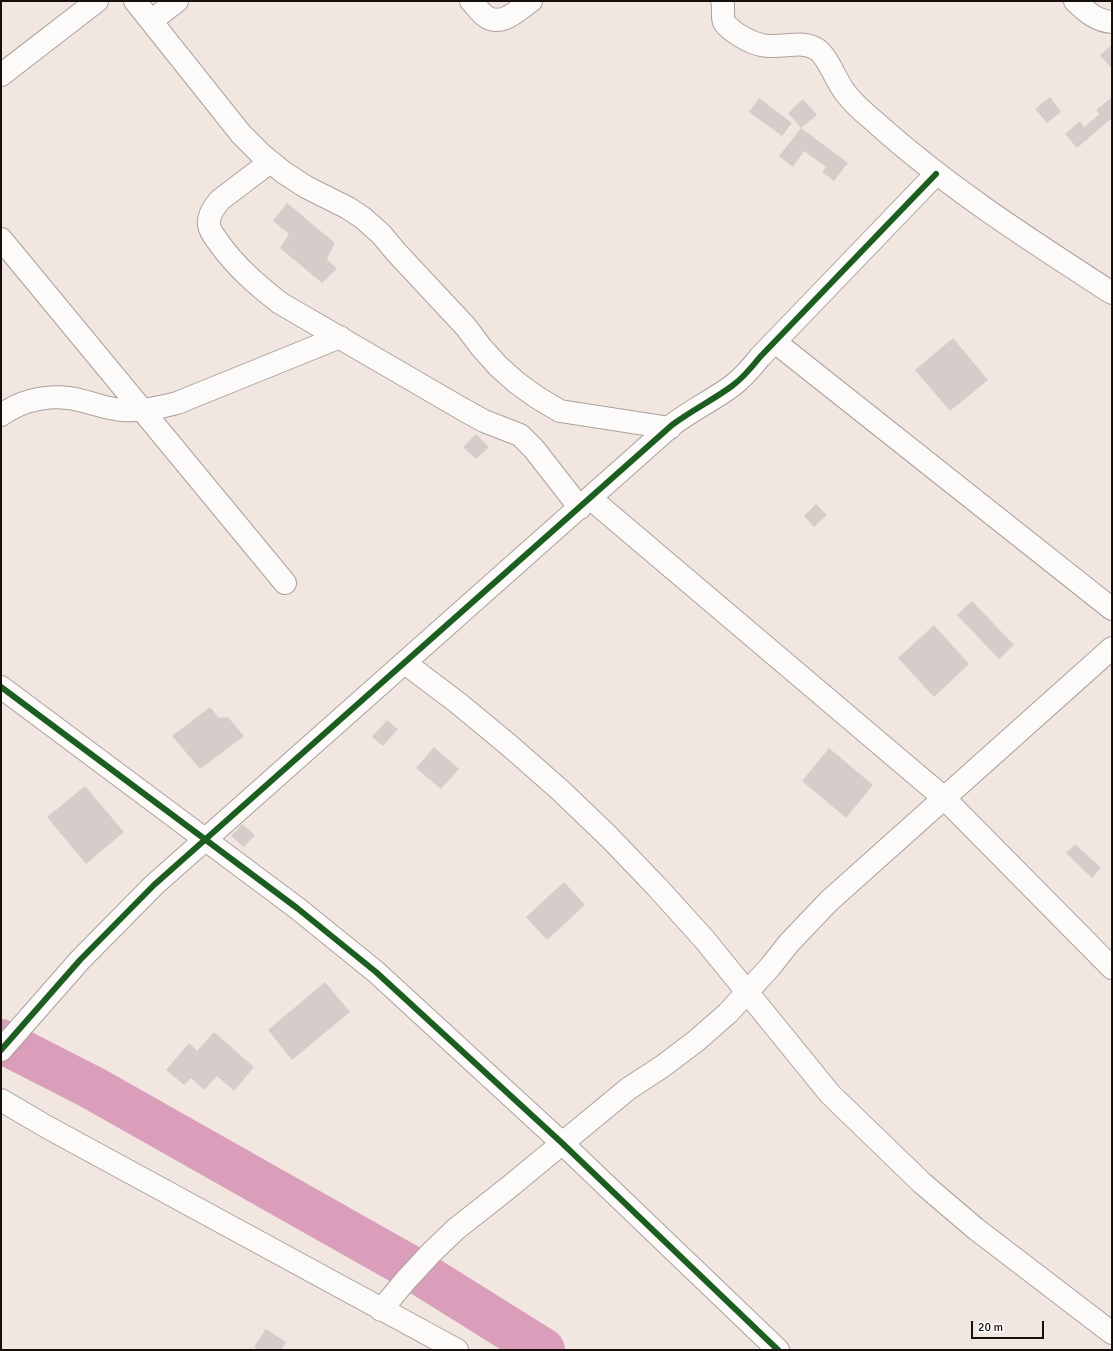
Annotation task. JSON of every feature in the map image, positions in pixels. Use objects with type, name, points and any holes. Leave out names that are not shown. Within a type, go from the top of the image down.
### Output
[{"type":"street","points":[[1,75],[97,1]]},
{"type":"street","points":[[135,1],[241,134],[270,162],[283,172],[348,208],[363,218],[381,234],[466,327],[498,366],[517,383],[560,411],[670,428]]},
{"type":"street","points":[[151,21],[177,1]]},
{"type":"street","points":[[472,1],[484,16],[497,20],[504,20],[510,17],[531,1]]},
{"type":"street","points":[[722,1],[723,20],[727,26],[749,42],[770,46],[800,44],[818,50],[825,58],[834,76],[845,92],[859,108],[936,174],[1045,250],[1112,294]]},
{"type":"street","points":[[1075,1],[1093,16],[1112,22]]},
{"type":"street","points":[[270,162],[227,194],[217,204],[209,216],[210,230],[240,269],[259,287],[280,303],[484,421],[520,435],[585,503],[944,798],[1112,968]]},
{"type":"street","points":[[1,1050],[80,960],[154,885],[670,428],[689,412],[734,385],[748,372],[936,174]]},
{"type":"street","points":[[1,238],[285,583]]},
{"type":"street","points":[[1,415],[12,407],[25,402],[53,397],[83,400],[103,407],[123,410],[144,410],[160,407],[177,403],[340,338]]},
{"type":"street","points":[[775,342],[1112,610]]},
{"type":"street","points":[[381,1310],[432,1252],[456,1230],[628,1088],[663,1066],[696,1041],[728,1013],[748,992],[808,921],[829,901],[1112,648]]},
{"type":"street","points":[[405,663],[458,703],[510,746],[592,821],[668,899],[704,939],[830,1094],[922,1182],[976,1229],[1112,1333]]},
{"type":"street","points":[[1,687],[297,908],[376,972],[562,1143],[778,1350]]},
{"type":"street","points":[[1,1100],[47,1127],[456,1350]]},
{"type":"building","points":[[1112,45],[1112,69],[1100,55]]},
{"type":"building","points":[[1050,97],[1061,112],[1047,123],[1035,109]]},
{"type":"building","points":[[759,98],[792,123],[782,136],[749,112]]},
{"type":"building","points":[[1111,98],[1112,118],[1077,148],[1065,134],[1080,121],[1084,127],[1100,114],[1096,110]]},
{"type":"building","points":[[803,99],[817,115],[801,128],[788,113]]},
{"type":"building","points":[[801,128],[848,163],[834,181],[822,172],[826,167],[804,151],[793,167],[779,156]]},
{"type":"building","points":[[287,203],[335,243],[327,259],[337,269],[322,283],[280,248],[289,234],[273,221]]},
{"type":"building","points":[[953,338],[988,380],[950,411],[915,370]]},
{"type":"building","points":[[476,434],[489,447],[476,459],[463,447]]},
{"type":"building","points":[[816,504],[827,515],[814,527],[804,516]]},
{"type":"building","points":[[972,601],[1014,645],[999,659],[957,615]]},
{"type":"building","points":[[934,625],[969,664],[934,697],[898,658]]},
{"type":"building","points":[[210,707],[219,718],[228,717],[244,736],[200,769],[172,736]]},
{"type":"building","points":[[387,720],[398,729],[383,746],[372,737]]},
{"type":"building","points":[[434,747],[459,769],[441,789],[416,768]]},
{"type":"building","points":[[829,748],[873,785],[846,818],[802,781]]},
{"type":"building","points":[[85,786],[124,832],[86,864],[47,817]]},
{"type":"building","points":[[242,824],[255,835],[244,847],[231,836]]},
{"type":"building","points":[[1075,844],[1101,868],[1092,878],[1066,853]]},
{"type":"building","points":[[564,882],[585,905],[547,940],[526,917]]},
{"type":"building","points":[[325,982],[350,1012],[292,1060],[268,1030]]},
{"type":"building","points":[[214,1032],[254,1067],[234,1091],[217,1076],[204,1090],[191,1078],[184,1085],[166,1070],[189,1043],[197,1051]]},
{"type":"building","points":[[266,1329],[286,1342],[281,1350],[259,1350],[254,1347]]},
{"type":"waterway","points":[[1,1041],[91,1087],[415,1270],[543,1350]]},
{"type":"cycle path","points":[[1,1050],[80,960],[154,885],[672,425],[740,380],[760,357],[936,174]]},
{"type":"cycle path","points":[[1,687],[297,908],[376,972],[562,1143],[778,1350]]}]
